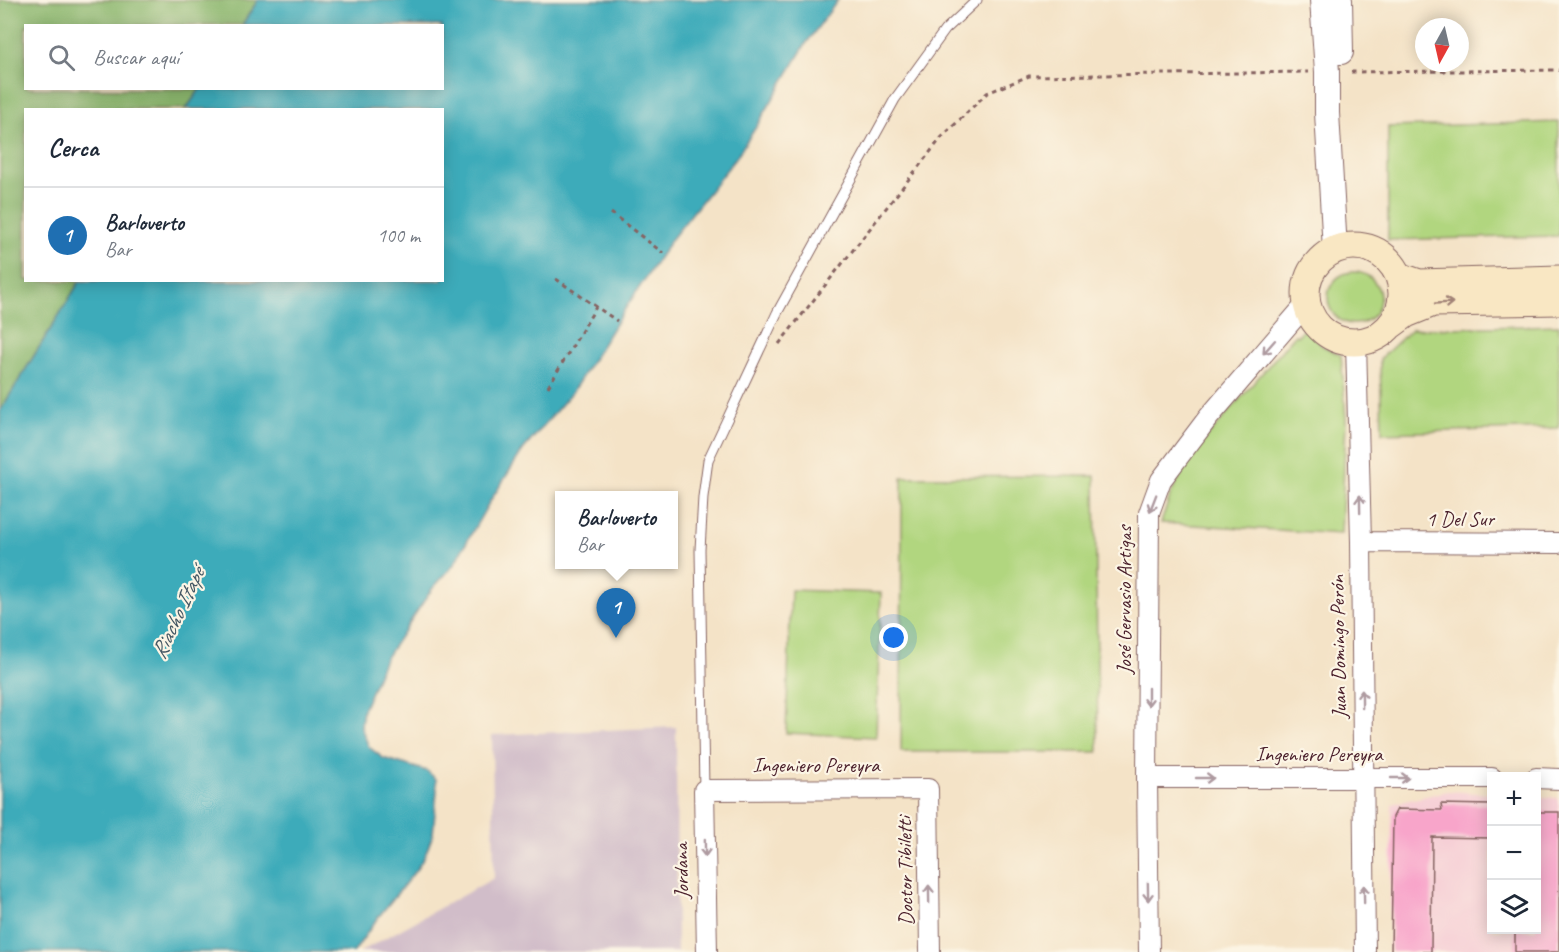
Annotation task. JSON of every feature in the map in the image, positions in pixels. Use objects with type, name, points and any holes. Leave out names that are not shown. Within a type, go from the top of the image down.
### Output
[{"type":"main road","points":[[1391,325],[1402,302],[1399,276],[1391,263],[1379,253],[1365,247],[1342,248],[1321,259],[1311,272],[1306,287],[1307,303],[1311,316],[1319,327],[1329,335],[1342,340],[1356,342],[1369,340],[1381,334],[1406,314],[1432,303],[1559,302]]},
{"type":"main road","points":[[1399,276],[1419,283],[1559,279]]},
{"type":"street","points":[[1322,0],[1335,72]]},
{"type":"street","points":[[1340,0],[1335,72],[1342,248]]},
{"type":"street","name":"José Gervasio Artigas","points":[[1149,952],[1147,778],[1149,513],[1161,480],[1209,418],[1307,303]]},
{"type":"street","name":"Juan Domingo Perón","points":[[1356,342],[1361,542],[1365,952]]},
{"type":"street","name":"1 Del Sur","points":[[1361,542],[1559,543]]},
{"type":"street","name":"Ingeniero Pereyra","points":[[1147,778],[1487,778]]},
{"type":"street","points":[[1541,778],[1559,779]]},
{"type":"street","name":"Ingeniero Pereyra","points":[[704,790],[928,789]]},
{"type":"street","name":"Doctor Tibiletti","points":[[928,789],[930,952]]},
{"type":"street","name":"Jordana","points":[[704,790],[707,952]]},
{"type":"lane","points":[[704,790],[700,550],[708,460],[777,313],[896,99],[945,30],[977,0]]},
{"type":"path","points":[[776,348],[942,137],[987,93],[1029,76],[1559,70]]},
{"type":"path","points":[[611,213],[663,253]]},
{"type":"path","points":[[556,279],[617,321]]},
{"type":"path","points":[[548,387],[596,307]]},
{"type":"shaded area","points":[[676,727],[677,952],[360,952],[494,878],[492,735]]},
{"type":"shaded area","points":[[1448,791],[1487,794],[1487,934],[1541,934],[1541,797],[1557,798],[1559,800],[1559,952],[1389,952],[1392,804]]},
{"type":"green space","points":[[0,0],[258,0],[243,24],[24,24],[24,90],[199,90],[187,108],[24,108],[24,282],[79,282],[0,411]]},
{"type":"green space","points":[[1559,122],[1559,236],[1388,240],[1388,127]]},
{"type":"green space","points":[[1349,272],[1359,272],[1373,279],[1380,298],[1373,317],[1359,324],[1349,324],[1339,320],[1332,313],[1328,303],[1328,293],[1332,283],[1339,276]]},
{"type":"green space","points":[[1559,325],[1559,428],[1382,433],[1380,359],[1412,329]]},
{"type":"green space","points":[[1306,327],[1322,346],[1341,355],[1346,419],[1341,534],[1161,523],[1170,496],[1190,457],[1295,335],[1297,336]]},
{"type":"green space","points":[[1095,476],[1098,752],[901,752],[902,477]]},
{"type":"green space","points":[[791,590],[881,593],[876,737],[786,733]]},
{"type":"water","name":"Riacho Itapé","points":[[258,0],[838,0],[805,45],[735,159],[671,240],[573,391],[523,450],[453,566],[432,589],[385,659],[363,710],[361,727],[369,747],[383,758],[427,771],[436,779],[433,834],[425,856],[416,870],[354,952],[0,952],[0,411],[79,282],[444,282],[444,108],[187,108],[199,90],[444,90],[444,24],[243,24]]},
{"type":"building","points":[[1441,804],[1487,805],[1487,838],[1432,837],[1431,952],[1391,952],[1393,817],[1397,809],[1442,810]]},
{"type":"building","points":[[1541,812],[1559,812],[1559,952],[1515,952],[1515,934],[1541,934]]},
{"type":"place","name":"Barloverto","points":[[616,638]]}]
